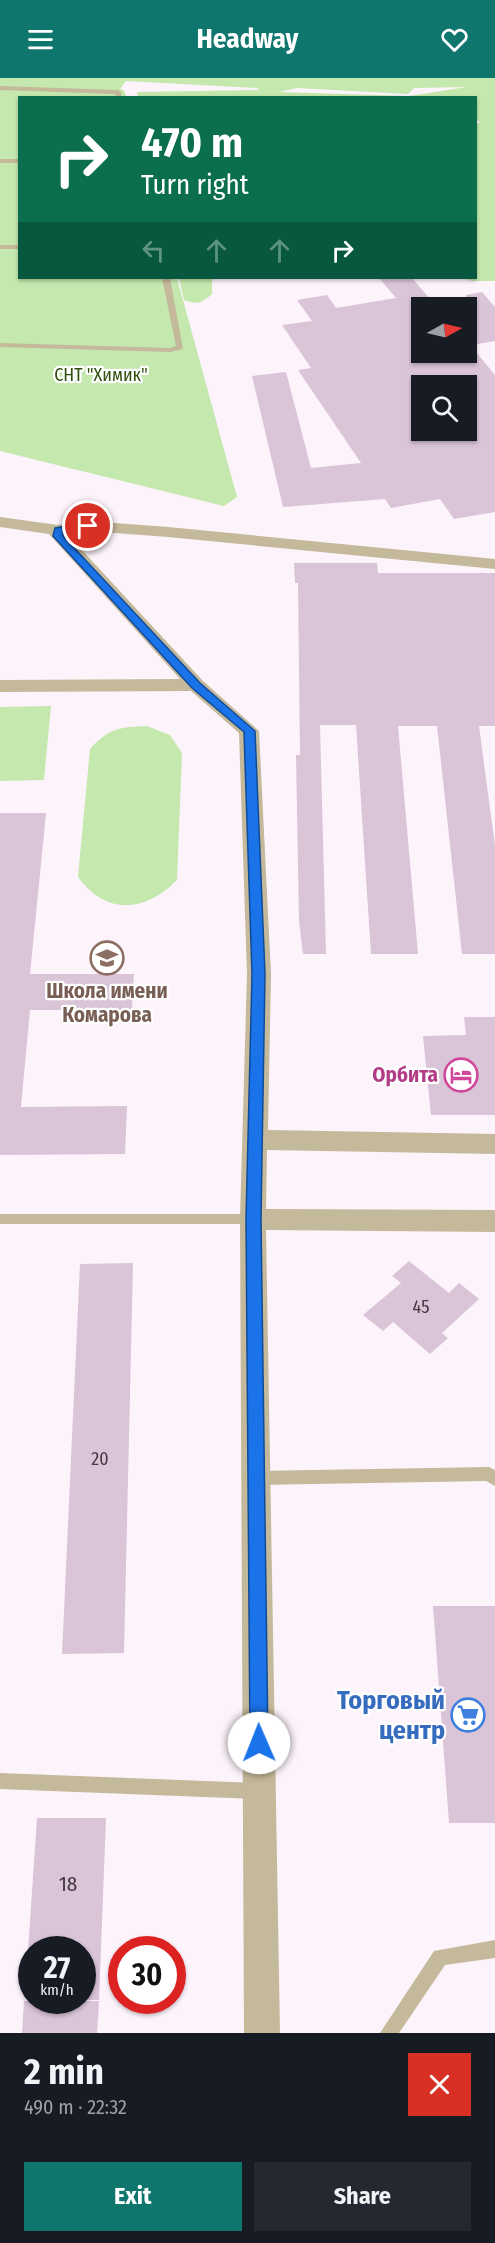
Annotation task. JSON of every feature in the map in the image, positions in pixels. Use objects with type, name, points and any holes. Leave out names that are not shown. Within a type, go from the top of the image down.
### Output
[{"type":"street","points":[[0,522],[58,530],[88,526],[495,564]]},
{"type":"street","points":[[58,530],[58,536],[196,685],[249,731],[259,974],[254,1219],[262,2033]]},
{"type":"street","points":[[0,686],[196,685]]},
{"type":"street","points":[[257,1140],[495,1144]]},
{"type":"street","points":[[254,1219],[495,1221]]},
{"type":"lane","points":[[0,88],[118,92],[119,96]]},
{"type":"lane","points":[[0,161],[18,161]]},
{"type":"lane","points":[[0,247],[18,247]]},
{"type":"lane","points":[[0,345],[170,350],[180,347],[166,279]]},
{"type":"lane","points":[[0,1218],[254,1219]]},
{"type":"lane","points":[[256,1478],[489,1474],[495,1479]]},
{"type":"lane","points":[[0,1781],[260,1791]]},
{"type":"lane","points":[[390,2033],[440,1957],[495,1949]]},
{"type":"green space","name":"СНТ \"Химик\"","points":[[0,78],[495,78],[495,281],[466,279],[477,279],[477,124],[480,122],[477,120],[477,96],[409,96],[138,96],[137,92],[259,90],[257,88],[126,81],[120,89],[124,90],[126,96],[18,96],[18,279],[177,279],[237,497],[224,506],[0,451]],"holes":[[[467,87],[409,96],[279,92],[297,88],[408,94],[414,88]]]},
{"type":"green space","points":[[179,279],[212,279],[212,294],[199,302],[184,300]]},
{"type":"green space","points":[[51,706],[44,780],[0,781],[0,707]]},
{"type":"green space","points":[[147,726],[170,735],[182,753],[177,880],[152,899],[126,905],[113,904],[89,890],[78,877],[90,749],[103,737],[116,730]]},
{"type":"building","points":[[380,279],[413,279],[428,297],[411,297],[411,363],[477,363],[477,353],[495,375],[495,512],[454,519],[440,499],[391,508],[385,499],[283,507],[252,376],[286,372],[311,468],[361,463],[298,370],[311,368],[282,325],[312,321],[297,300],[327,295],[336,308],[396,298]]},
{"type":"building","points":[[482,292],[495,307],[495,341],[477,344],[477,297],[466,297],[466,295]]},
{"type":"building","points":[[294,563],[377,563],[378,573],[495,573],[495,726],[479,726],[495,846],[495,954],[462,954],[437,726],[398,726],[418,954],[371,954],[356,725],[320,725],[326,954],[303,954],[299,921],[296,755],[300,755],[298,583],[295,583]]},
{"type":"building","points":[[0,813],[46,813],[30,974],[134,974],[132,1010],[30,1010],[21,1107],[127,1106],[125,1154],[0,1155]]},
{"type":"building","name":"Орбита","points":[[464,1017],[495,1017],[495,1115],[431,1115],[423,1036],[466,1035]]},
{"type":"building","points":[[409,1261],[449,1293],[459,1283],[479,1299],[442,1333],[448,1338],[430,1354],[393,1322],[383,1331],[363,1315],[401,1283],[392,1276]]},
{"type":"building","points":[[133,1263],[124,1653],[62,1654],[80,1264]]},
{"type":"building","name":"Торговый центр","points":[[433,1606],[495,1606],[495,1823],[449,1823]]},
{"type":"building","points":[[37,1818],[106,1818],[99,2000],[96,2000],[96,1936],[29,1936]]},
{"type":"building","points":[[96,2001],[99,2001],[97,2033],[22,2033],[23,2014],[96,2014]]},
{"type":"place","name":"Школа имени Комарова","points":[[107,958]]},
{"type":"place","name":"Орбита","points":[[461,1075]]},
{"type":"place","name":"Торговый центр","points":[[468,1715]]},
{"type":"route","points":[[88,526],[72,526],[58,530],[58,536],[196,685],[249,731],[259,974],[254,1219],[259,1743]]}]
